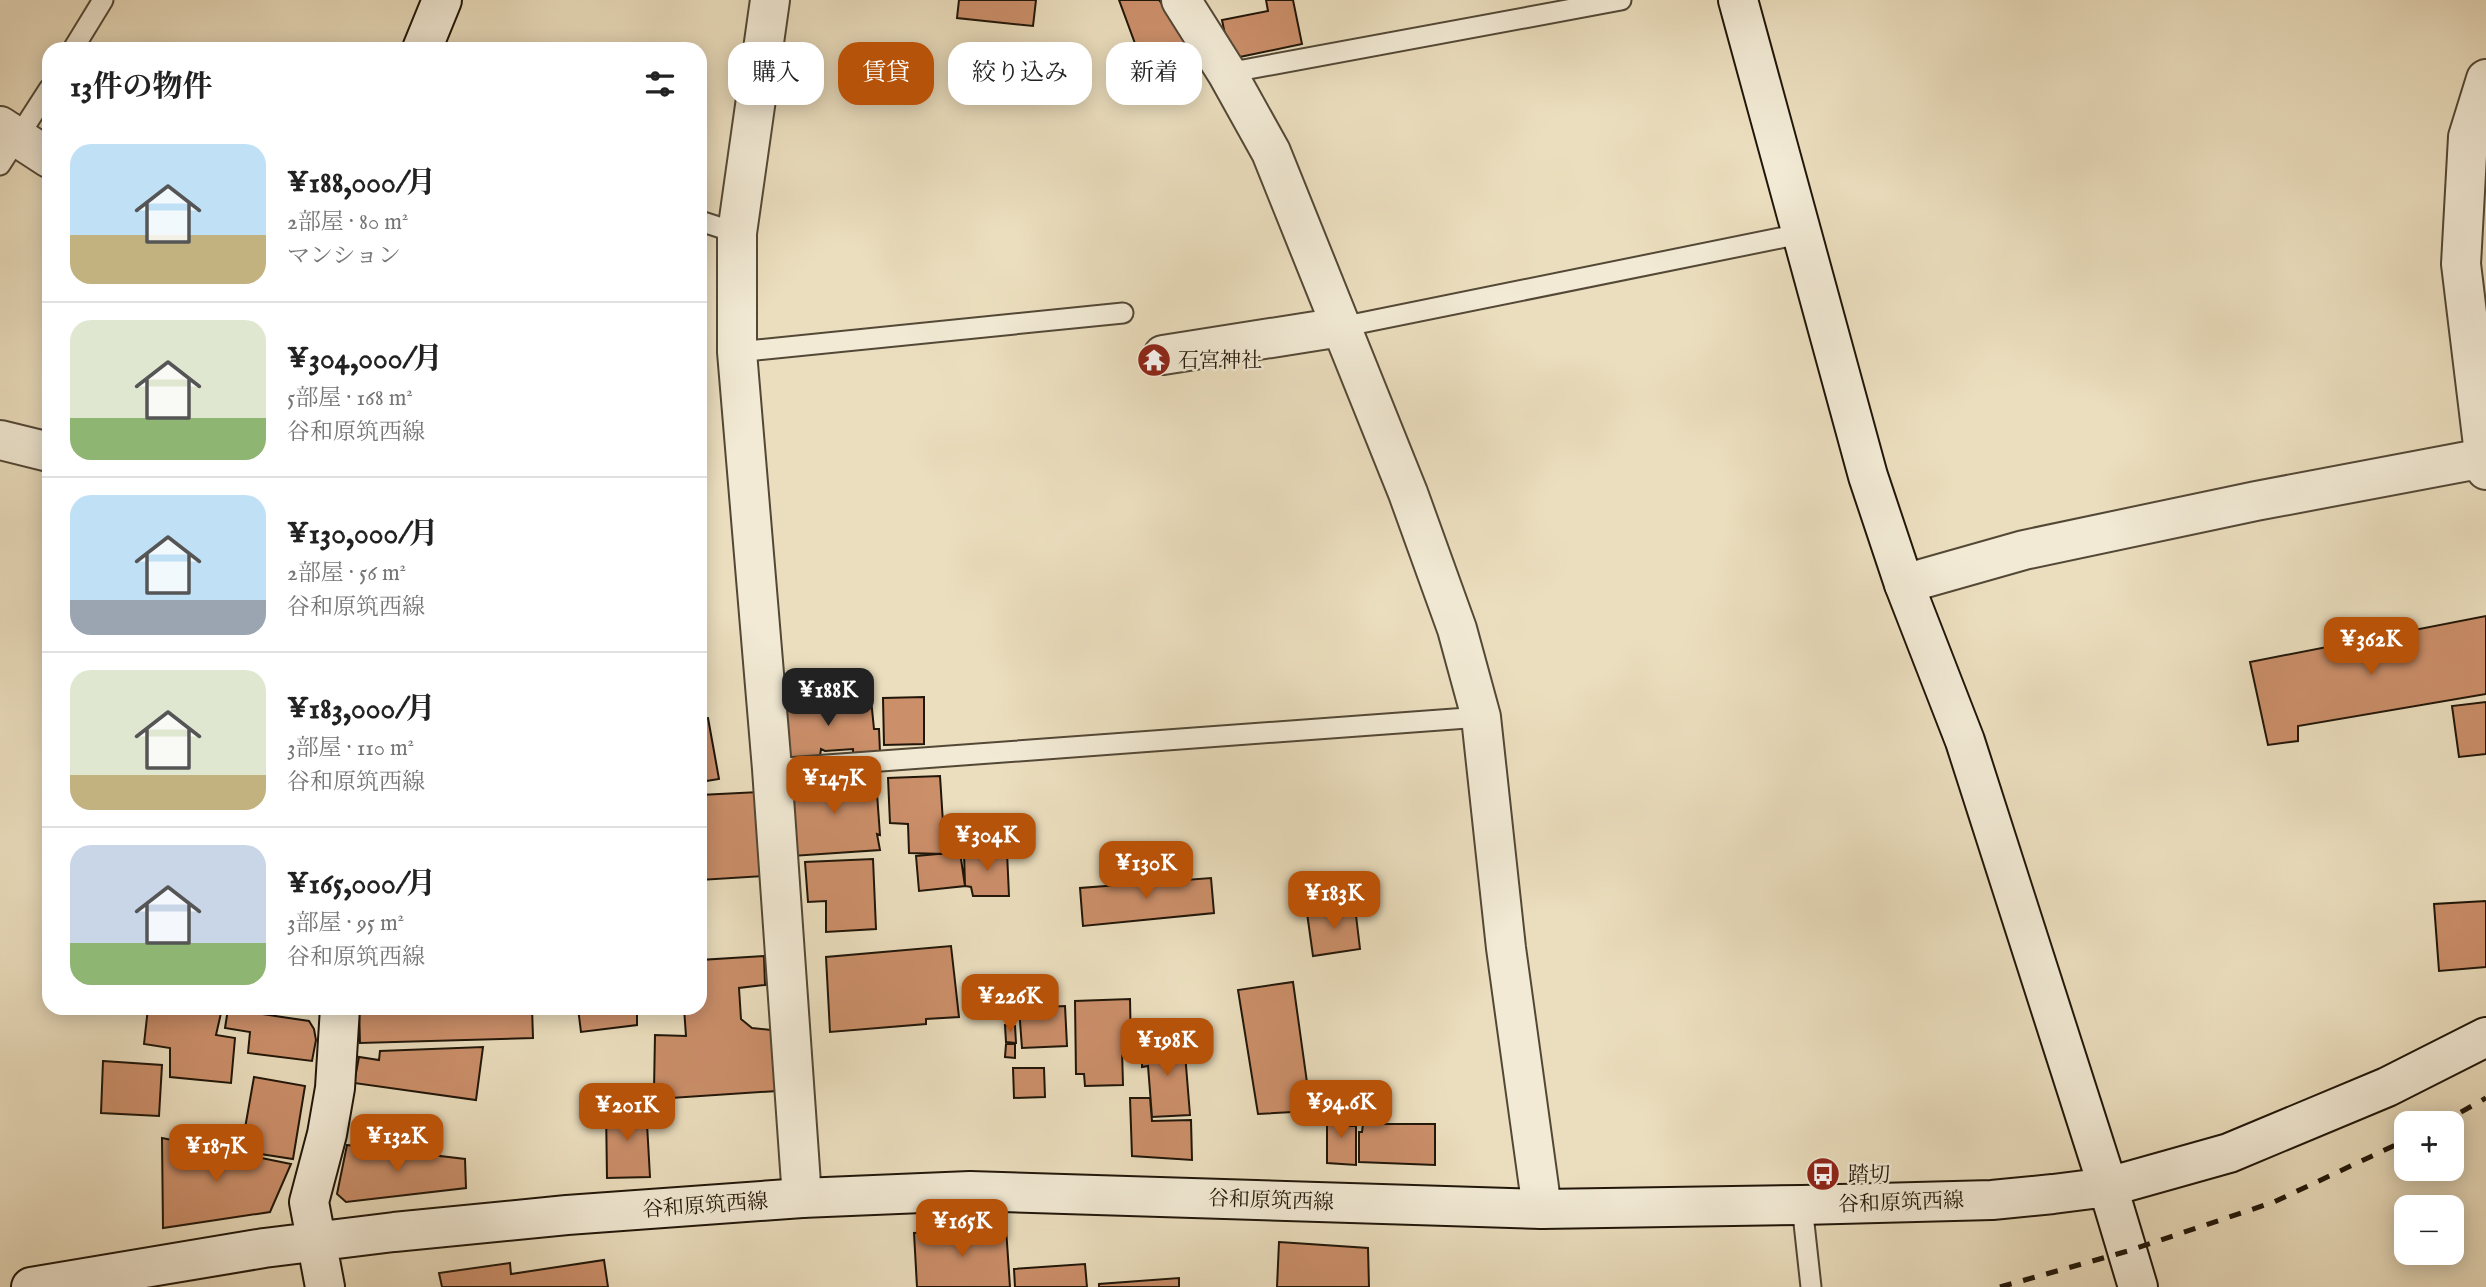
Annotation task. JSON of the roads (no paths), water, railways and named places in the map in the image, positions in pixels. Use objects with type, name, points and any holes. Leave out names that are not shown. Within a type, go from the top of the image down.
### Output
[{"type":"street","points":[[425,42],[442,0]]},
{"type":"street","points":[[770,0],[737,233],[737,352],[772,769],[802,1198]]},
{"type":"street","points":[[1181,0],[1227,73],[1270,152],[1419,522],[1457,629],[1481,717],[1506,948],[1542,1209]]},
{"type":"street","points":[[1738,0],[1867,476],[1903,584],[1965,741],[2138,1287]]},
{"type":"street","points":[[1903,584],[2024,550],[2256,501],[2485,464],[2461,264],[2468,136],[2486,79]]},
{"type":"street","points":[[1163,355],[1341,327]]},
{"type":"street","points":[[0,440],[42,450]]},
{"type":"street","points":[[325,1287],[309,1202],[327,1134],[335,1088],[340,1015]]},
{"type":"street","name":"谷和原筑西線","points":[[31,1287],[79,1283],[264,1248],[567,1215],[802,1198],[970,1191],[1542,1209],[1992,1200],[2108,1186],[2228,1153],[2387,1087],[2486,1037]]},
{"type":"lane","points":[[77,42],[103,0]]},
{"type":"lane","points":[[1227,73],[1621,0]]},
{"type":"lane","points":[[17,147],[42,102]]},
{"type":"lane","points":[[707,223],[737,233]]},
{"type":"lane","points":[[1341,327],[1800,234]]},
{"type":"lane","points":[[737,352],[1123,313]]},
{"type":"lane","points":[[772,769],[1481,717]]},
{"type":"lane","points":[[1802,1205],[1811,1287]]},
{"type":"railway","points":[[2463,1111],[2486,1098]]},
{"type":"railway","points":[[2000,1287],[2128,1251],[2274,1202],[2394,1146]]},
{"type":"place","name":"石宮神社","points":[[1154,360]]},
{"type":"place","name":"踏切","points":[[1823,1174]]}]
